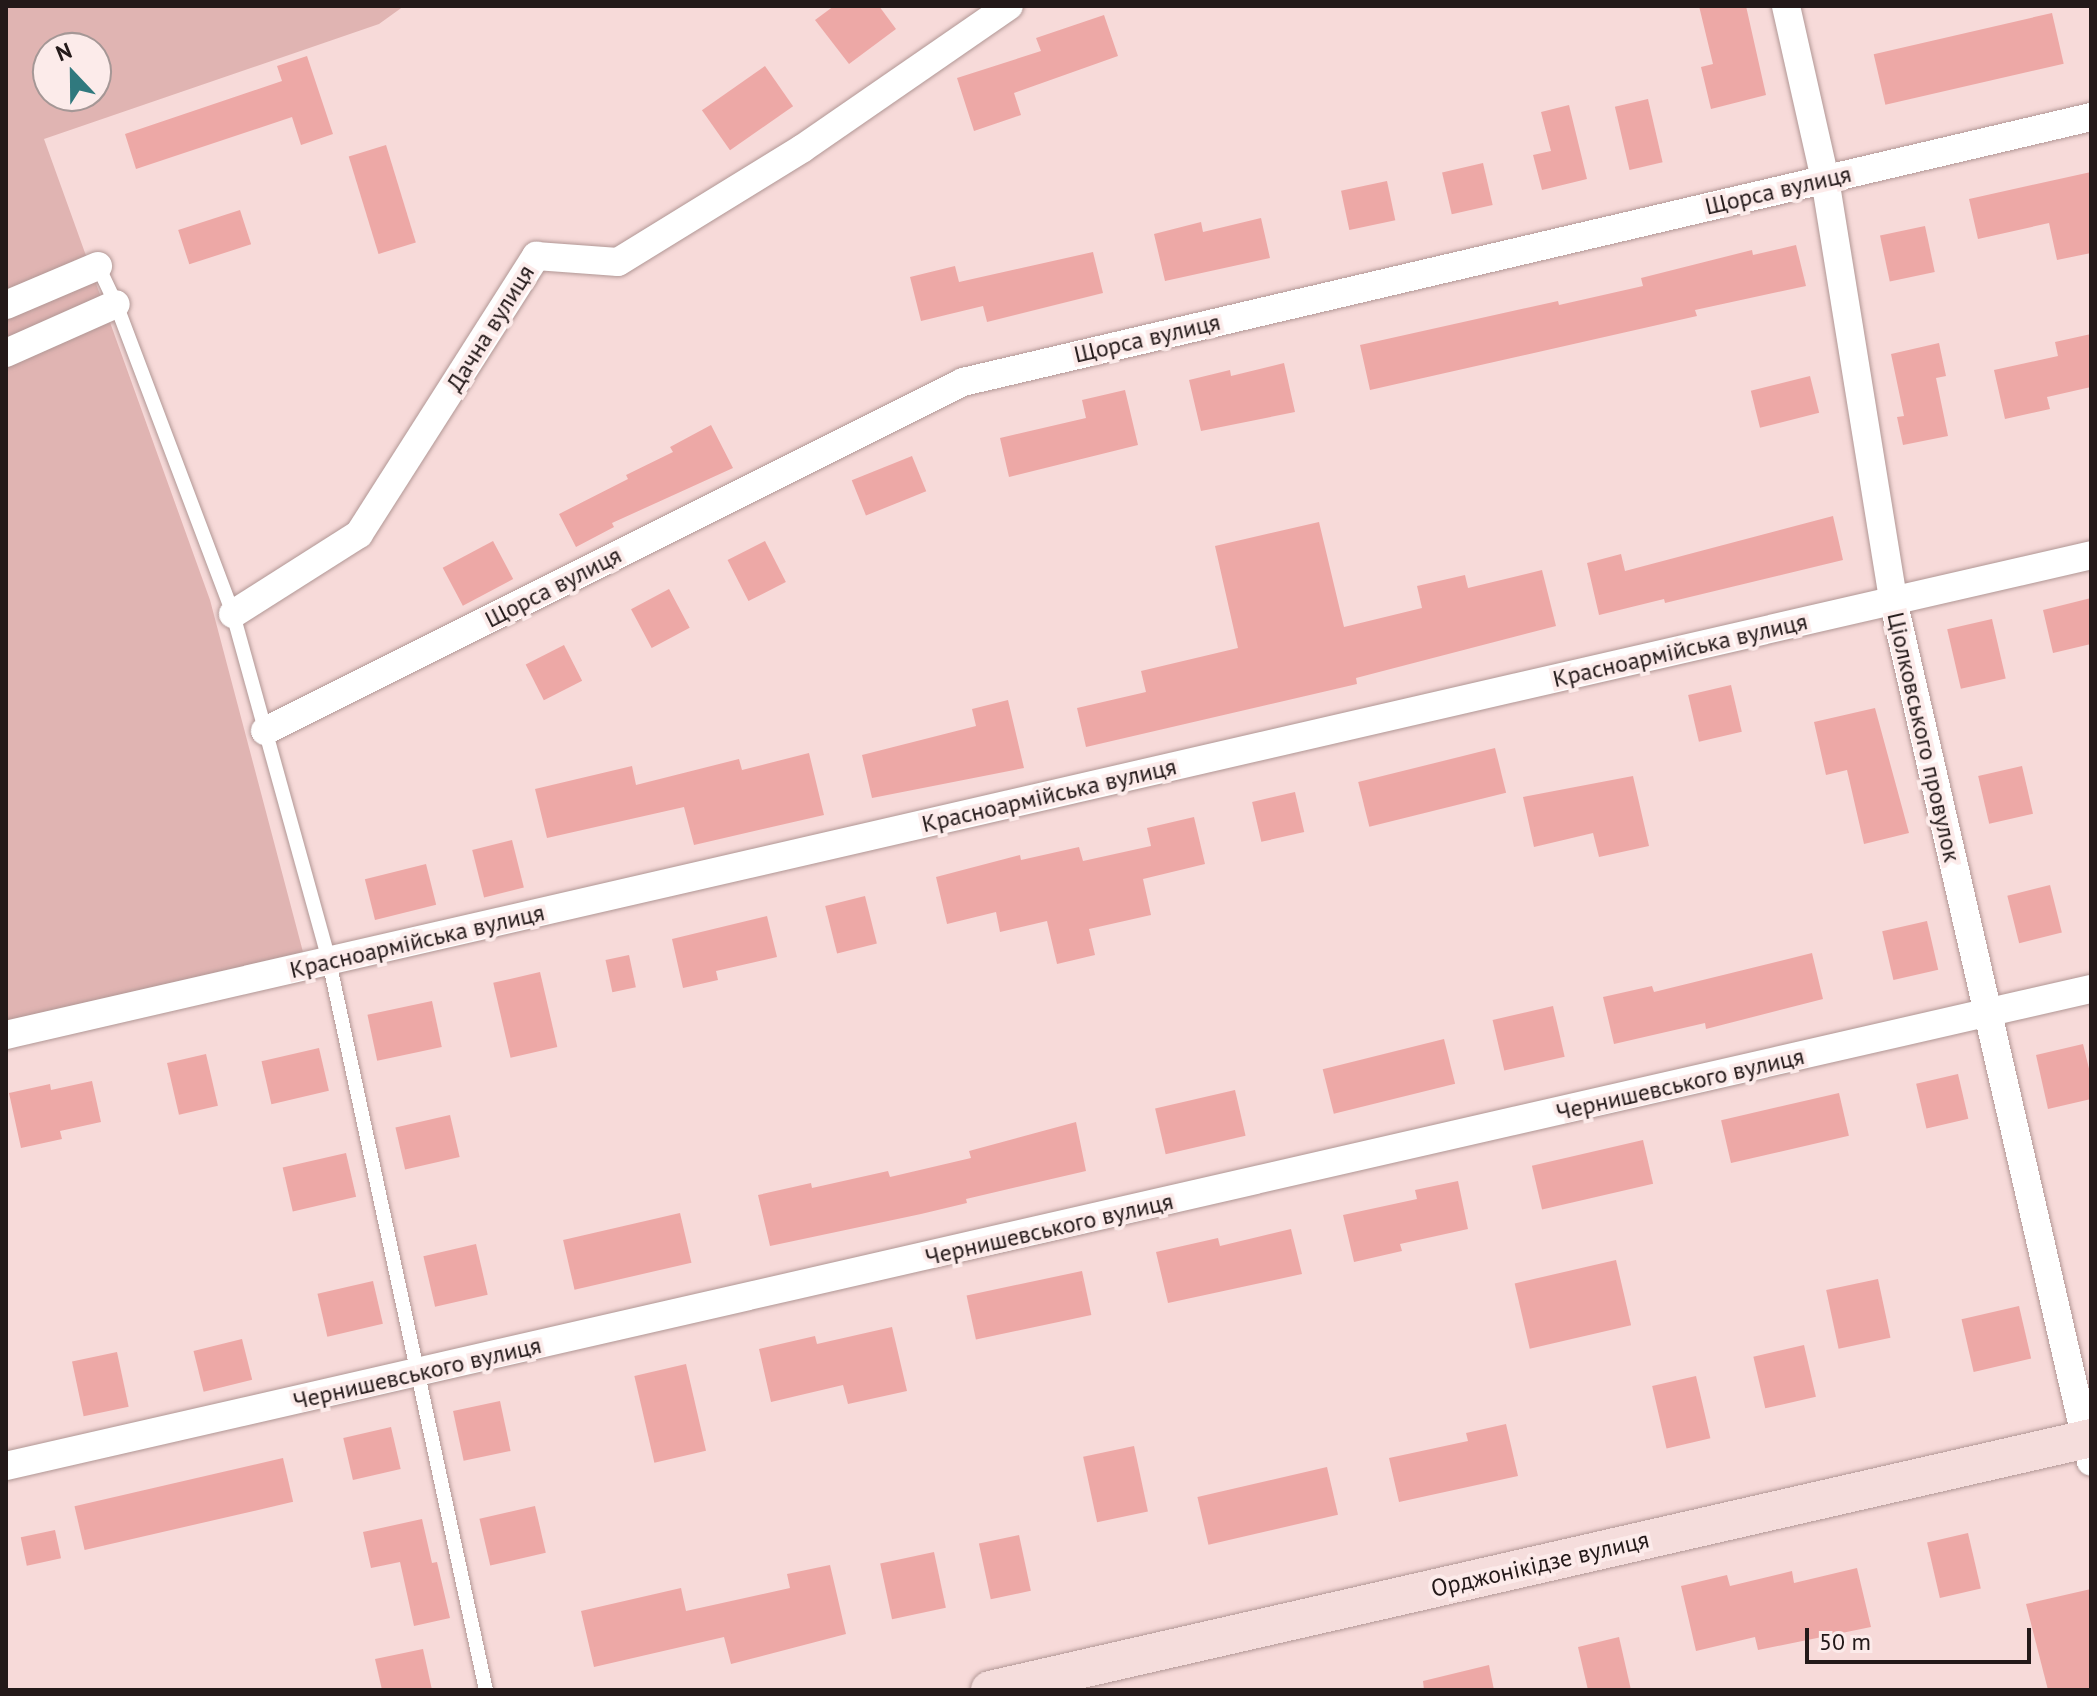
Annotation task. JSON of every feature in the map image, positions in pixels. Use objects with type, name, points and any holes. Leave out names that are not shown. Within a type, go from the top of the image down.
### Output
[{"type":"main road","name":"Орджонікідзе вулиця","points":[[990,1690],[2089,1447]]},
{"type":"street","name":"Дачна вулиця","points":[[233,614],[359,534],[536,256],[618,262],[803,148],[1009,6]]},
{"type":"street","name":"Ціолковського провулок","points":[[1786,6],[1825,179],[1893,600],[2089,1447]]},
{"type":"street","name":"Щорса вулиця","points":[[265,731],[963,382],[2091,117]]},
{"type":"street","points":[[6,305],[98,266]]},
{"type":"street","points":[[6,353],[116,304]]},
{"type":"street","name":"Красноармійська вулиця","points":[[6,1035],[2091,555]]},
{"type":"street","name":"Чернишевського вулиця","points":[[6,1466],[2091,989]]},
{"type":"lane","points":[[98,266],[116,304],[233,614],[329,961],[486,1690]]},
{"type":"shaded area","points":[[6,6],[404,6],[379,24],[44,139],[210,600],[303,952],[6,1021]]},
{"type":"building","points":[[834,6],[879,6],[896,29],[849,64],[815,20]]},
{"type":"building","points":[[1699,6],[1746,6],[1766,95],[1711,109],[1701,67],[1713,64]]},
{"type":"building","points":[[2052,13],[2064,64],[1885,105],[1874,54]]},
{"type":"building","points":[[1104,15],[1118,56],[1014,93],[1021,115],[974,131],[957,78],[1041,51],[1036,38]]},
{"type":"building","points":[[307,56],[333,134],[301,145],[292,117],[136,169],[125,134],[282,81],[277,66]]},
{"type":"building","points":[[765,66],[793,106],[730,150],[702,110]]},
{"type":"building","points":[[1648,99],[1663,162],[1629,170],[1615,107]]},
{"type":"building","points":[[1569,105],[1587,179],[1542,190],[1533,155],[1551,151],[1541,112]]},
{"type":"building","points":[[386,145],[416,243],[379,254],[349,156]]},
{"type":"building","points":[[1483,163],[1493,205],[1452,214],[1442,172]]},
{"type":"building","points":[[2091,172],[2091,253],[2057,260],[2049,223],[1978,239],[1969,199]]},
{"type":"building","points":[[1387,181],[1395,220],[1349,230],[1341,191]]},
{"type":"building","points":[[240,210],[251,244],[189,264],[178,230]]},
{"type":"building","points":[[1261,218],[1270,258],[1165,281],[1154,234],[1201,222],[1203,232]]},
{"type":"building","points":[[1925,226],[1935,272],[1890,282],[1880,236]]},
{"type":"building","points":[[1796,245],[1806,286],[1695,310],[1697,316],[1370,390],[1360,345],[1558,301],[1559,305],[1643,286],[1641,278],[1752,250],[1753,255]]},
{"type":"building","points":[[1093,252],[1103,293],[987,322],[983,306],[921,321],[910,277],[955,266],[959,282]]},
{"type":"building","points":[[2091,334],[2091,387],[2047,397],[2050,409],[2005,419],[1994,370],[2058,356],[2055,342]]},
{"type":"building","points":[[1939,343],[1946,376],[1936,378],[1948,436],[1903,445],[1897,417],[1904,416],[1891,354]]},
{"type":"building","points":[[1284,363],[1295,412],[1201,431],[1189,380],[1230,370],[1231,376]]},
{"type":"building","points":[[1810,376],[1819,413],[1760,428],[1751,391]]},
{"type":"building","points":[[1125,390],[1138,445],[1009,477],[1000,438],[1086,418],[1082,400]]},
{"type":"building","points":[[711,425],[733,468],[612,523],[614,527],[576,547],[559,514],[628,479],[626,475],[673,452],[670,447]]},
{"type":"building","points":[[912,456],[926,491],[866,516],[852,480]]},
{"type":"building","points":[[1833,516],[1843,560],[1665,603],[1664,599],[1599,615],[1587,563],[1621,554],[1625,571]]},
{"type":"building","points":[[1319,522],[1344,627],[1422,608],[1417,586],[1465,575],[1468,588],[1542,570],[1556,626],[1356,678],[1357,684],[1086,747],[1077,708],[1146,692],[1141,671],[1238,648],[1215,546]]},
{"type":"building","points":[[493,541],[513,579],[463,606],[443,568]]},
{"type":"building","points":[[765,541],[786,582],[748,601],[728,560]]},
{"type":"building","points":[[669,589],[690,628],[652,648],[631,609]]},
{"type":"building","points":[[2091,598],[2091,644],[2053,653],[2043,610]]},
{"type":"building","points":[[1992,619],[2006,678],[1961,689],[1947,629]]},
{"type":"building","points":[[564,645],[582,681],[544,700],[526,665]]},
{"type":"building","points":[[1731,685],[1742,732],[1699,742],[1688,695]]},
{"type":"building","points":[[1008,700],[1024,768],[872,798],[862,755],[976,726],[972,709]]},
{"type":"building","points":[[1875,708],[1909,833],[1864,844],[1847,770],[1826,775],[1814,722]]},
{"type":"building","points":[[1495,748],[1506,793],[1369,827],[1358,782]]},
{"type":"building","points":[[809,753],[824,815],[694,845],[684,807],[547,838],[535,789],[632,766],[636,785],[739,759],[742,770]]},
{"type":"building","points":[[2022,766],[2033,814],[1989,824],[1978,776]]},
{"type":"building","points":[[1633,776],[1649,846],[1599,857],[1593,833],[1534,847],[1523,797]]},
{"type":"building","points":[[1295,792],[1304,832],[1261,842],[1252,802]]},
{"type":"building","points":[[1194,817],[1205,864],[1143,879],[1151,915],[1089,929],[1095,955],[1057,964],[1047,921],[1000,932],[996,912],[947,924],[936,877],[1020,855],[1021,860],[1079,847],[1083,861],[1151,846],[1147,828]]},
{"type":"building","points":[[512,840],[524,888],[484,897],[472,850]]},
{"type":"building","points":[[426,864],[436,905],[375,920],[365,879]]},
{"type":"building","points":[[2050,885],[2062,933],[2019,943],[2007,896]]},
{"type":"building","points":[[865,896],[877,944],[837,953],[825,906]]},
{"type":"building","points":[[767,916],[777,957],[716,971],[718,980],[683,988],[672,939]]},
{"type":"building","points":[[1927,921],[1938,970],[1893,980],[1882,931]]},
{"type":"building","points":[[1812,953],[1823,999],[1706,1029],[1705,1023],[1614,1044],[1603,997],[1652,986],[1654,992]]},
{"type":"building","points":[[629,955],[636,987],[612,992],[606,960]]},
{"type":"building","points":[[540,972],[557,1047],[511,1058],[493,983]]},
{"type":"building","points":[[432,1001],[442,1047],[377,1061],[367,1015]]},
{"type":"building","points":[[1553,1006],[1565,1057],[1504,1071],[1493,1020]]},
{"type":"building","points":[[1444,1039],[1455,1084],[1334,1114],[1323,1069]]},
{"type":"building","points":[[2083,1044],[2091,1077],[2091,1099],[2048,1109],[2036,1055]]},
{"type":"building","points":[[319,1048],[329,1091],[271,1104],[262,1061]]},
{"type":"building","points":[[206,1054],[218,1106],[179,1115],[167,1063]]},
{"type":"building","points":[[1958,1074],[1968,1119],[1926,1128],[1916,1084]]},
{"type":"building","points":[[92,1081],[101,1122],[60,1131],[62,1139],[21,1148],[9,1093],[50,1084],[51,1090]]},
{"type":"building","points":[[1235,1090],[1246,1136],[1166,1154],[1155,1108]]},
{"type":"building","points":[[1839,1093],[1849,1136],[1731,1163],[1721,1120]]},
{"type":"building","points":[[450,1115],[460,1157],[405,1169],[395,1128]]},
{"type":"building","points":[[1076,1122],[1086,1171],[966,1199],[967,1203],[921,1214],[770,1246],[758,1195],[811,1183],[812,1188],[888,1171],[890,1177],[971,1158],[969,1151]]},
{"type":"building","points":[[1643,1140],[1653,1184],[1542,1209],[1532,1166]]},
{"type":"building","points":[[346,1153],[356,1197],[293,1211],[283,1168]]},
{"type":"building","points":[[1458,1181],[1468,1229],[1400,1244],[1402,1251],[1354,1262],[1343,1215],[1417,1199],[1415,1190]]},
{"type":"building","points":[[680,1213],[691,1263],[575,1290],[563,1240]]},
{"type":"building","points":[[1291,1229],[1302,1274],[1168,1303],[1156,1252],[1218,1238],[1220,1246]]},
{"type":"building","points":[[476,1244],[488,1295],[435,1307],[423,1256]]},
{"type":"building","points":[[1616,1260],[1631,1325],[1530,1349],[1515,1283]]},
{"type":"building","points":[[1082,1271],[1091,1315],[976,1340],[967,1296]]},
{"type":"building","points":[[1878,1279],[1890,1338],[1839,1349],[1826,1290]]},
{"type":"building","points":[[373,1281],[383,1324],[327,1337],[317,1294]]},
{"type":"building","points":[[2019,1306],[2031,1359],[1974,1372],[1962,1319]]},
{"type":"building","points":[[892,1327],[907,1391],[848,1404],[843,1385],[771,1402],[759,1349],[815,1336],[817,1344]]},
{"type":"building","points":[[242,1339],[252,1380],[204,1392],[193,1351]]},
{"type":"building","points":[[1804,1345],[1816,1397],[1765,1408],[1753,1357]]},
{"type":"building","points":[[117,1352],[129,1407],[84,1416],[72,1362]]},
{"type":"building","points":[[686,1364],[706,1451],[654,1463],[634,1376]]},
{"type":"building","points":[[1696,1376],[1710,1438],[1667,1448],[1652,1386]]},
{"type":"building","points":[[500,1401],[511,1451],[464,1461],[453,1411]]},
{"type":"building","points":[[1506,1424],[1518,1476],[1399,1502],[1389,1458],[1468,1441],[1466,1433]]},
{"type":"building","points":[[391,1427],[401,1469],[353,1480],[343,1438]]},
{"type":"building","points":[[1134,1446],[1148,1512],[1097,1522],[1083,1457]]},
{"type":"building","points":[[283,1458],[293,1502],[85,1550],[74,1506]]},
{"type":"building","points":[[1327,1467],[1338,1515],[1208,1545],[1197,1497]]},
{"type":"building","points":[[535,1506],[546,1553],[490,1566],[479,1519]]},
{"type":"building","points":[[422,1519],[432,1563],[437,1562],[450,1618],[414,1626],[400,1562],[371,1568],[363,1532]]},
{"type":"building","points":[[55,1530],[61,1558],[27,1566],[21,1537]]},
{"type":"building","points":[[1968,1533],[1981,1589],[1940,1598],[1927,1542]]},
{"type":"building","points":[[1019,1535],[1031,1591],[991,1599],[979,1544]]},
{"type":"building","points":[[934,1552],[946,1608],[892,1619],[880,1563]]},
{"type":"building","points":[[830,1565],[846,1634],[731,1664],[724,1637],[594,1667],[581,1611],[681,1588],[686,1611],[790,1588],[787,1574]]},
{"type":"building","points":[[1857,1568],[1871,1627],[1758,1650],[1755,1637],[1696,1651],[1681,1586],[1727,1575],[1730,1586],[1792,1571],[1794,1583]]},
{"type":"building","points":[[2091,1589],[2091,1690],[2048,1690],[2026,1604]]},
{"type":"building","points":[[1619,1637],[1631,1690],[1588,1690],[1578,1647]]},
{"type":"building","points":[[423,1649],[432,1690],[382,1690],[375,1659]]},
{"type":"building","points":[[1489,1665],[1494,1690],[1424,1690],[1423,1681]]}]
